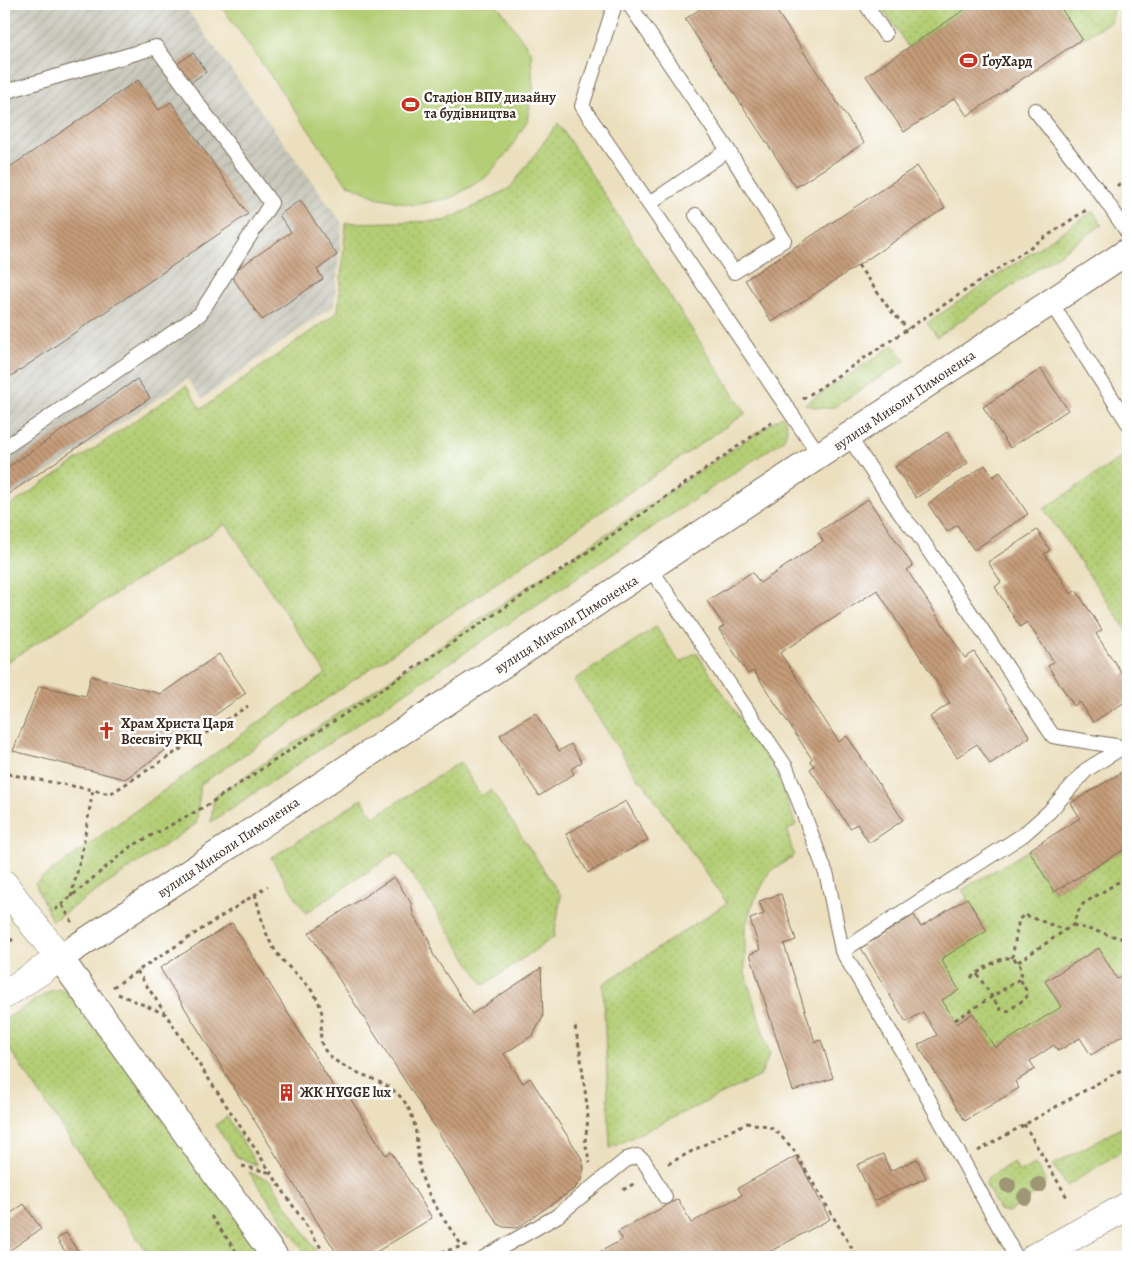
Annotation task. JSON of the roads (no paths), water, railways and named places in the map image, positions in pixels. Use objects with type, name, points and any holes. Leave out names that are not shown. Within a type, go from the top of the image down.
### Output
[{"type":"street","name":"вулиця Миколи Пимоненка","points":[[4,995],[1128,251]]},
{"type":"street","points":[[4,884],[60,958],[275,1257]]},
{"type":"street","points":[[1035,1257],[1128,1206]]},
{"type":"lane","points":[[615,4],[582,106],[820,456]]},
{"type":"lane","points":[[629,4],[728,150],[784,240],[734,272],[696,215]]},
{"type":"lane","points":[[866,4],[885,34]]},
{"type":"lane","points":[[4,92],[156,47],[271,203],[200,314],[4,448]]},
{"type":"lane","points":[[1035,110],[1104,198],[1128,233]]},
{"type":"lane","points":[[648,204],[728,150]]},
{"type":"lane","points":[[1051,303],[1128,422]]},
{"type":"lane","points":[[848,437],[902,516],[917,533],[1053,736],[1126,747]]},
{"type":"lane","points":[[650,568],[786,767],[827,876],[842,952],[903,1052],[1016,1257]]},
{"type":"lane","points":[[842,952],[1023,835],[1049,812],[1086,770],[1126,747]]},
{"type":"lane","points":[[485,1257],[557,1216],[627,1159],[636,1156],[644,1161],[665,1197]]},
{"type":"place","name":"ҐоуХард","points":[[968,61]]},
{"type":"place","name":"Стадіон ВПУ дизайну та будівництва","points":[[410,105]]},
{"type":"place","name":"Храм Христа Царя Всесвіту РКЦ","points":[[107,731]]},
{"type":"place","name":"ЖК HYGGE lux","points":[[286,1092]]}]
